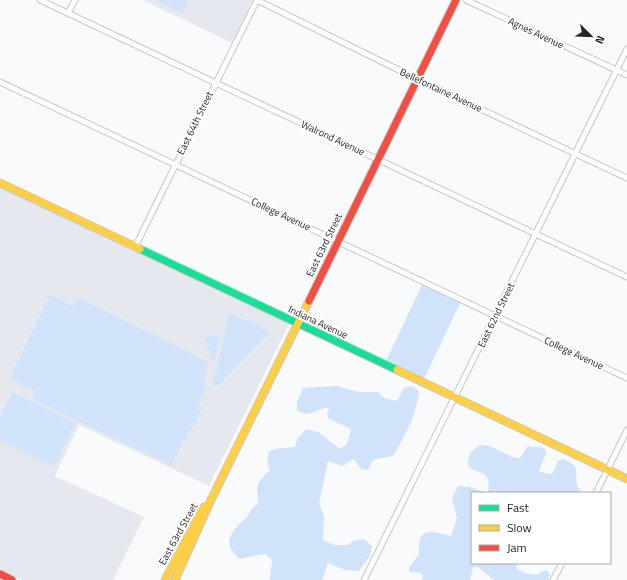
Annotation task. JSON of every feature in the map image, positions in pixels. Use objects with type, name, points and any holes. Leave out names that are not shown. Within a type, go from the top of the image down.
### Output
[{"type":"main road","name":"East 63rd Street","points":[[175,580],[201,526],[211,500],[456,0]]},
{"type":"main road","name":"Indiana Avenue","points":[[0,183],[627,479]]},
{"type":"main road","name":"East 63rd Street","points":[[165,580],[203,509],[211,500]]},
{"type":"main road","points":[[0,574],[12,580]]},
{"type":"street","name":"Walrond Avenue","points":[[40,0],[627,277]]},
{"type":"street","points":[[68,14],[75,0]]},
{"type":"street","name":"Bellefontaine Avenue","points":[[257,0],[417,79],[627,178]]},
{"type":"street","name":"East 64th Street","points":[[135,246],[257,0]]},
{"type":"street","name":"Agnes Avenue","points":[[466,0],[627,75]]},
{"type":"street","name":"East 62nd Street","points":[[364,580],[627,49]]},
{"type":"street","name":"College Avenue","points":[[0,82],[627,378]]},
{"type":"street","points":[[597,492],[627,430]]},
{"type":"street","points":[[553,580],[561,564]]},
{"type":"shaded area","points":[[143,0],[253,0],[232,43]]},
{"type":"shaded area","points":[[155,0],[188,0],[182,13]]},
{"type":"shaded area","points":[[0,187],[289,324],[209,486],[79,425],[55,476],[144,517],[113,580],[22,580],[0,570]]},
{"type":"shaded area","points":[[422,285],[460,303],[424,379],[386,361]]},
{"type":"shaded area","points":[[50,295],[74,306],[78,298],[209,363],[204,378],[205,389],[197,403],[203,406],[191,431],[189,430],[171,465],[32,399],[35,391],[10,378]]},
{"type":"shaded area","points":[[229,314],[257,324],[269,333],[217,387],[213,385]]},
{"type":"shaded area","points":[[210,335],[220,336],[215,360],[212,360],[205,338]]},
{"type":"shaded area","points":[[336,386],[359,392],[378,392],[384,398],[397,401],[404,388],[413,386],[419,391],[413,416],[406,433],[393,456],[373,460],[368,470],[361,469],[354,459],[342,466],[328,461],[319,503],[324,517],[323,540],[334,545],[348,545],[353,541],[364,539],[372,546],[370,556],[359,571],[345,570],[328,563],[322,580],[270,580],[272,560],[265,554],[239,559],[230,548],[229,539],[236,527],[246,518],[254,506],[259,503],[257,488],[262,478],[270,470],[267,463],[269,451],[295,447],[297,439],[306,429],[318,432],[340,449],[347,444],[351,429],[329,419],[327,413],[330,407],[310,414],[302,413],[297,410],[297,402],[303,388]]},
{"type":"shaded area","points":[[12,392],[75,423],[54,467],[0,440],[0,417]]},
{"type":"shaded area","points":[[480,445],[486,446],[510,456],[520,458],[528,446],[544,448],[546,452],[539,472],[552,474],[558,461],[563,459],[570,462],[576,470],[577,483],[582,492],[488,492],[489,485],[487,476],[468,466],[470,454]]},
{"type":"shaded area","points":[[458,486],[470,487],[484,492],[471,492],[471,564],[518,564],[516,568],[524,573],[537,575],[543,571],[548,571],[550,575],[548,580],[494,580],[478,567],[473,567],[470,580],[421,580],[423,578],[421,573],[409,572],[409,568],[419,554],[420,538],[423,535],[432,532],[451,536],[457,518],[452,498]]},
{"type":"traffic: fast","points":[[140,249],[397,370]]},
{"type":"traffic: slow","points":[[0,183],[140,249]]},
{"type":"traffic: slow","points":[[175,580],[211,500],[309,301]]},
{"type":"traffic: slow","points":[[397,370],[627,479]]},
{"type":"traffic: slow","points":[[165,580],[204,507]]},
{"type":"traffic: jam","points":[[309,301],[456,0]]},
{"type":"traffic: jam","points":[[0,574],[12,580]]}]
